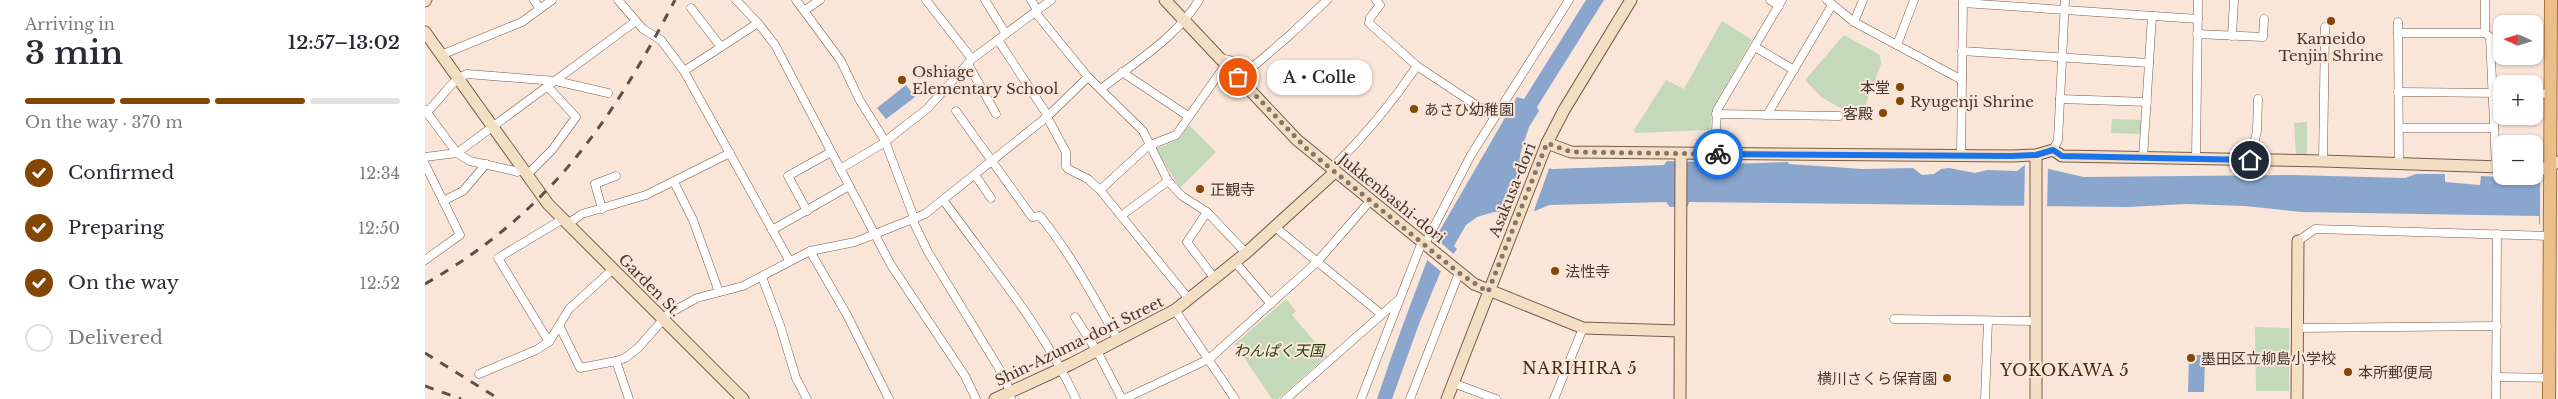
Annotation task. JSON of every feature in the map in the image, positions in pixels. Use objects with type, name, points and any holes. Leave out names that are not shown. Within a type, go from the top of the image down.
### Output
[{"type":"main road","points":[[2549,399],[2553,378],[2550,234],[2553,167],[2551,0]]},
{"type":"street","points":[[534,0],[540,9]]},
{"type":"street","points":[[441,55],[522,22],[552,0]]},
{"type":"street","points":[[618,0],[643,30],[661,40],[685,71],[789,260]]},
{"type":"street","points":[[736,0],[758,23],[784,62],[891,265],[965,376],[976,399]]},
{"type":"street","points":[[795,0],[805,10],[841,62],[859,99],[885,140],[914,220],[928,252],[1006,380],[1010,396]]},
{"type":"street","points":[[805,10],[820,0]]},
{"type":"street","points":[[926,0],[970,61],[996,114]]},
{"type":"street","points":[[985,0],[1006,34]]},
{"type":"street","points":[[1031,0],[1036,11],[1088,77],[1143,131],[1148,146],[1168,181],[1181,196],[1207,212],[1246,253]]},
{"type":"street","points":[[840,169],[885,140],[927,109],[970,61],[1051,0]]},
{"type":"street","name":"Jukkenbashi-dori","points":[[1165,0],[1297,140],[1456,270],[1488,292],[1583,328],[1680,331]]},
{"type":"street","points":[[1101,89],[1158,45],[1185,20],[1199,0]]},
{"type":"street","points":[[1100,190],[1148,146],[1176,135],[1223,61],[1254,66],[1327,0]]},
{"type":"street","points":[[1376,0],[1380,5],[1370,18],[1369,23],[1417,66],[1494,117]]},
{"type":"street","points":[[1361,399],[1399,299],[1471,155],[1569,0]]},
{"type":"street","name":"Asakusa-dori","points":[[1447,399],[1547,143],[1631,0]]},
{"type":"street","points":[[1715,154],[1716,114],[1781,3],[1770,0]]},
{"type":"street","points":[[1854,22],[1863,0]]},
{"type":"street","points":[[1897,45],[1914,0]]},
{"type":"street","points":[[1547,143],[1571,152],[1681,157],[1715,154],[2036,155],[2053,150],[2058,140],[2065,0]]},
{"type":"street","points":[[2196,159],[2198,0]]},
{"type":"street","points":[[2232,36],[2234,0]]},
{"type":"street","points":[[2485,0],[2485,33],[2489,37],[2494,75]]},
{"type":"street","points":[[1767,115],[1794,70],[1829,2],[1854,22],[1962,80]]},
{"type":"street","points":[[1961,156],[1963,2],[2197,19]]},
{"type":"street","points":[[691,8],[721,47]]},
{"type":"street","points":[[2143,158],[2152,16]]},
{"type":"street","points":[[2197,34],[2263,37],[2264,19]]},
{"type":"street","points":[[425,157],[457,153],[636,21]]},
{"type":"street","points":[[2398,22],[2399,164]]},
{"type":"street","points":[[685,71],[758,23]]},
{"type":"street","points":[[2323,161],[2325,27]]},
{"type":"street","name":"Garden St.","points":[[425,32],[539,192],[565,222],[743,399]]},
{"type":"street","points":[[2398,33],[2485,33]]},
{"type":"street","points":[[997,40],[1048,117],[1066,152],[1066,166],[1068,169],[1087,179],[1100,190],[1189,299]]},
{"type":"street","points":[[1755,47],[1794,70]]},
{"type":"street","points":[[1962,50],[2149,63]]},
{"type":"street","points":[[1333,170],[1396,96],[1417,66]]},
{"type":"street","points":[[1122,72],[1189,116]]},
{"type":"street","points":[[548,87],[576,116],[552,150],[525,172],[517,172],[471,161],[457,153],[425,112],[437,103],[458,78],[467,74],[556,81],[608,93]]},
{"type":"street","points":[[560,327],[580,368],[625,358],[638,348],[663,318],[697,298],[743,286],[762,277],[789,260],[810,251],[855,242],[914,220],[944,201],[991,161],[1048,117],[1088,77]]},
{"type":"street","points":[[2398,92],[2493,93]]},
{"type":"street","points":[[2543,94],[2551,94]]},
{"type":"street","points":[[2060,99],[2147,102]]},
{"type":"street","points":[[2250,160],[2257,131],[2258,99]]},
{"type":"street","points":[[956,111],[1032,217],[1039,216],[1049,228],[1119,340]]},
{"type":"street","points":[[1716,114],[1839,116]]},
{"type":"street","points":[[2494,125],[2495,135]]},
{"type":"street","points":[[2399,128],[2494,128]]},
{"type":"street","points":[[2053,150],[2062,156],[2323,161],[2493,167]]},
{"type":"street","points":[[807,211],[788,176],[831,152]]},
{"type":"street","points":[[549,342],[498,258],[565,222],[583,214],[646,195],[729,153]]},
{"type":"street","points":[[2036,155],[2036,399]]},
{"type":"street","points":[[1679,399],[1681,157]]},
{"type":"street","points":[[425,164],[460,235],[425,260]]},
{"type":"street","points":[[443,201],[463,191],[486,164]]},
{"type":"street","name":"Shin-Azuma-dori Street","points":[[995,399],[1010,396],[1175,310],[1246,253],[1333,170]]},
{"type":"street","points":[[975,175],[991,198]]},
{"type":"street","points":[[602,209],[595,184],[616,176]]},
{"type":"street","points":[[1121,216],[1168,181]]},
{"type":"street","points":[[674,182],[693,220],[719,292]]},
{"type":"street","points":[[772,230],[849,186]]},
{"type":"street","points":[[1075,317],[1097,351],[1123,399],[1209,359],[1317,262],[1370,200]]},
{"type":"street","points":[[944,201],[1030,319],[1062,369],[1076,399]]},
{"type":"street","points":[[1207,212],[1187,242],[1215,279]]},
{"type":"street","points":[[1275,227],[1381,314]]},
{"type":"street","points":[[2297,399],[2298,241],[2315,230],[2550,234]]},
{"type":"street","points":[[2496,399],[2497,234]]},
{"type":"street","points":[[810,251],[847,316],[889,399]]},
{"type":"street","points":[[1235,262],[1271,304]]},
{"type":"street","points":[[479,374],[536,350],[549,342],[560,327],[569,309],[613,269]]},
{"type":"street","points":[[1410,399],[1456,270]]},
{"type":"street","points":[[762,277],[780,325],[796,378],[807,399]]},
{"type":"street","points":[[1286,399],[1399,299]]},
{"type":"street","points":[[1175,310],[1235,399]]},
{"type":"street","points":[[1894,319],[2036,321]]},
{"type":"street","points":[[1985,399],[1988,321]]},
{"type":"street","points":[[2298,328],[2497,326]]},
{"type":"street","points":[[1554,399],[1583,328]]},
{"type":"street","points":[[616,361],[629,399]]},
{"type":"street","points":[[2496,377],[2553,378]]},
{"type":"street","points":[[1453,382],[1496,399]]},
{"type":"green space","points":[[1722,21],[1752,40],[1713,108],[1710,130],[1635,133],[1634,130],[1666,80],[1684,89]]},
{"type":"green space","points":[[1844,35],[1880,55],[1881,64],[1860,119],[1821,97],[1805,80]]},
{"type":"green space","points":[[2112,119],[2142,120],[2142,134],[2111,133]]},
{"type":"green space","points":[[2307,122],[2307,155],[2296,155],[2294,123]]},
{"type":"green space","points":[[1189,125],[1216,152],[1180,188],[1156,149],[1179,139]]},
{"type":"green space","name":"わんぱく天国","points":[[1286,299],[1296,311],[1292,315],[1327,356],[1278,399],[1272,399],[1235,344]]},
{"type":"green space","points":[[2255,327],[2289,328],[2289,391],[2256,391]]},
{"type":"water","points":[[1586,0],[1604,0],[1537,107],[1539,111],[1529,127],[1520,158],[1524,157],[1535,164],[1552,169],[1664,165],[1667,161],[1699,162],[1702,165],[1788,162],[1789,164],[1862,169],[1913,168],[1922,175],[1934,174],[1941,169],[1949,168],[1975,173],[1987,170],[2017,171],[2026,164],[2084,177],[2292,175],[2405,178],[2416,174],[2445,174],[2445,182],[2480,185],[2481,176],[2493,177],[2493,185],[2543,185],[2543,178],[2558,177],[2558,224],[2539,224],[2539,216],[2301,212],[2245,206],[2186,204],[2128,207],[1689,202],[1688,206],[1670,207],[1666,202],[1549,205],[1535,211],[1494,212],[1477,217],[1466,225],[1454,246],[1457,249],[1440,273],[1392,399],[1377,399],[1436,237],[1517,97],[1524,99]]},
{"type":"water","points":[[906,85],[915,97],[886,119],[877,108]]},
{"type":"water","points":[[2189,355],[2205,355],[2204,392],[2188,392]]},
{"type":"pier","points":[[1525,154],[1536,162],[1550,166],[1533,213],[1502,213]]},
{"type":"pier","points":[[2025,162],[2048,166],[2047,212],[2024,212]]},
{"type":"pier","points":[[2543,174],[2558,174],[2558,227],[2540,227],[2540,185],[2543,185]]},
{"type":"pier","points":[[1434,237],[1456,256],[1444,274],[1426,259]]},
{"type":"railway","points":[[425,284],[469,256],[508,227],[573,162],[626,87],[675,0]]},
{"type":"railway","points":[[425,353],[499,399]]},
{"type":"railway","points":[[425,386],[461,399]]},
{"type":"way so far","points":[[1238,77],[1308,150],[1459,273],[1488,292],[1547,143],[1564,151],[1571,152],[1681,155],[1718,154]]},
{"type":"place","name":"Kameido Tenjin Shrine","points":[[2331,21]]},
{"type":"place","name":"A・Colle","points":[[1238,77]]},
{"type":"place","name":"Oshiage Elementary School","points":[[902,80]]},
{"type":"place","name":"本堂","points":[[1900,87]]},
{"type":"place","name":"Ryugenji Shrine","points":[[1900,101]]},
{"type":"place","name":"あさひ幼稚園","points":[[1414,109]]},
{"type":"place","name":"客殿","points":[[1883,113]]},
{"type":"place","name":"正観寺","points":[[1200,189]]},
{"type":"place","name":"法性寺","points":[[1555,271]]},
{"type":"place","name":"墨田区立柳島小学校","points":[[2191,358]]},
{"type":"place","name":"本所郵便局","points":[[2348,372]]},
{"type":"place","name":"横川さくら保育園","points":[[1947,378]]},
{"type":"district","name":"NARIHIRA 5","points":[[1580,368]]},
{"type":"district","name":"YOKOKAWA 5","points":[[2065,370]]},
{"type":"route","points":[[1718,154],[2012,156],[2036,155],[2053,150],[2062,156],[2250,160]]}]
